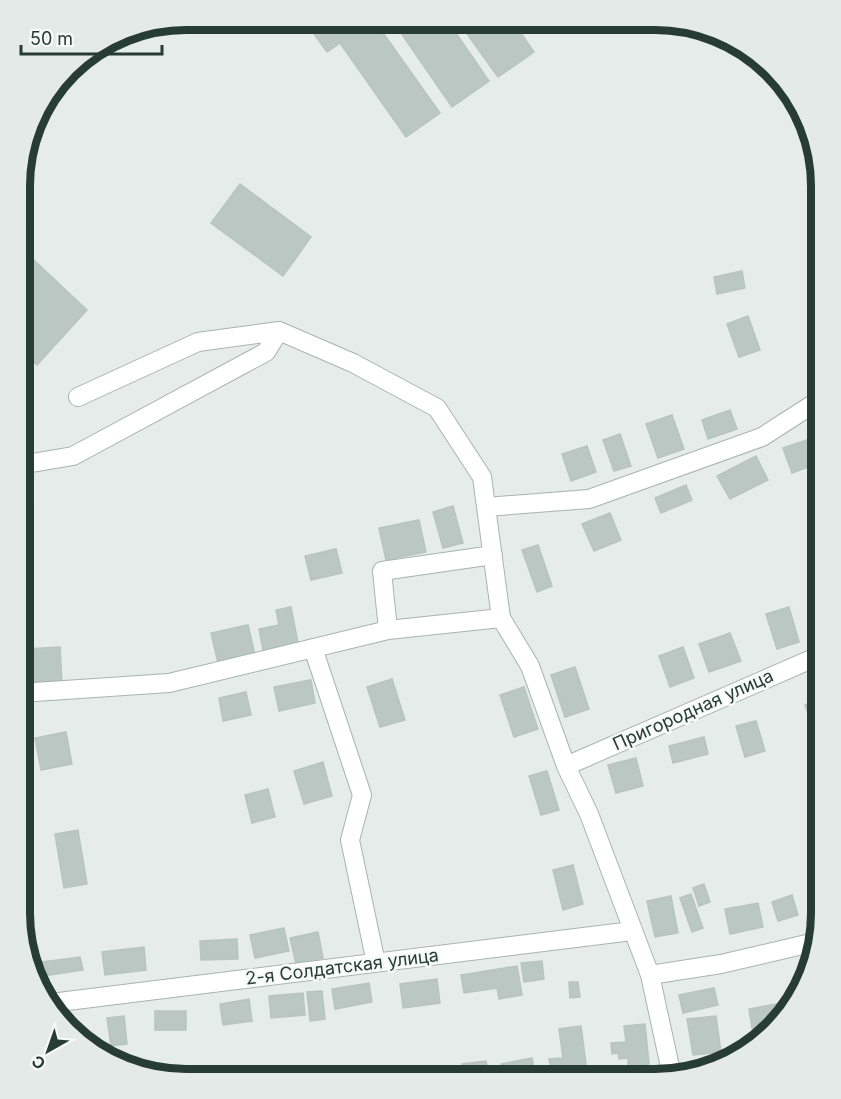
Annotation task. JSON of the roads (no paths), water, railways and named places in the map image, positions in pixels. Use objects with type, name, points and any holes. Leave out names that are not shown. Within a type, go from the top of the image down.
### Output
[{"type":"street","points":[[30,463],[73,456],[266,352],[279,331]]},
{"type":"street","points":[[78,397],[198,342],[279,331],[353,363],[437,408],[482,477],[501,618],[530,666],[566,766],[589,814],[650,975],[670,1068]]},
{"type":"street","points":[[486,507],[589,499],[762,437],[811,405]]},
{"type":"street","points":[[388,630],[382,571],[493,555]]},
{"type":"street","points":[[30,692],[169,684],[388,630],[501,618]]},
{"type":"street","points":[[313,648],[362,795],[350,840],[376,963]]},
{"type":"street","name":"Пригородная улица","points":[[566,766],[811,659]]},
{"type":"street","name":"2-я Солдатская улица","points":[[58,1002],[632,931]]},
{"type":"street","points":[[650,975],[721,964],[808,944]]}]
